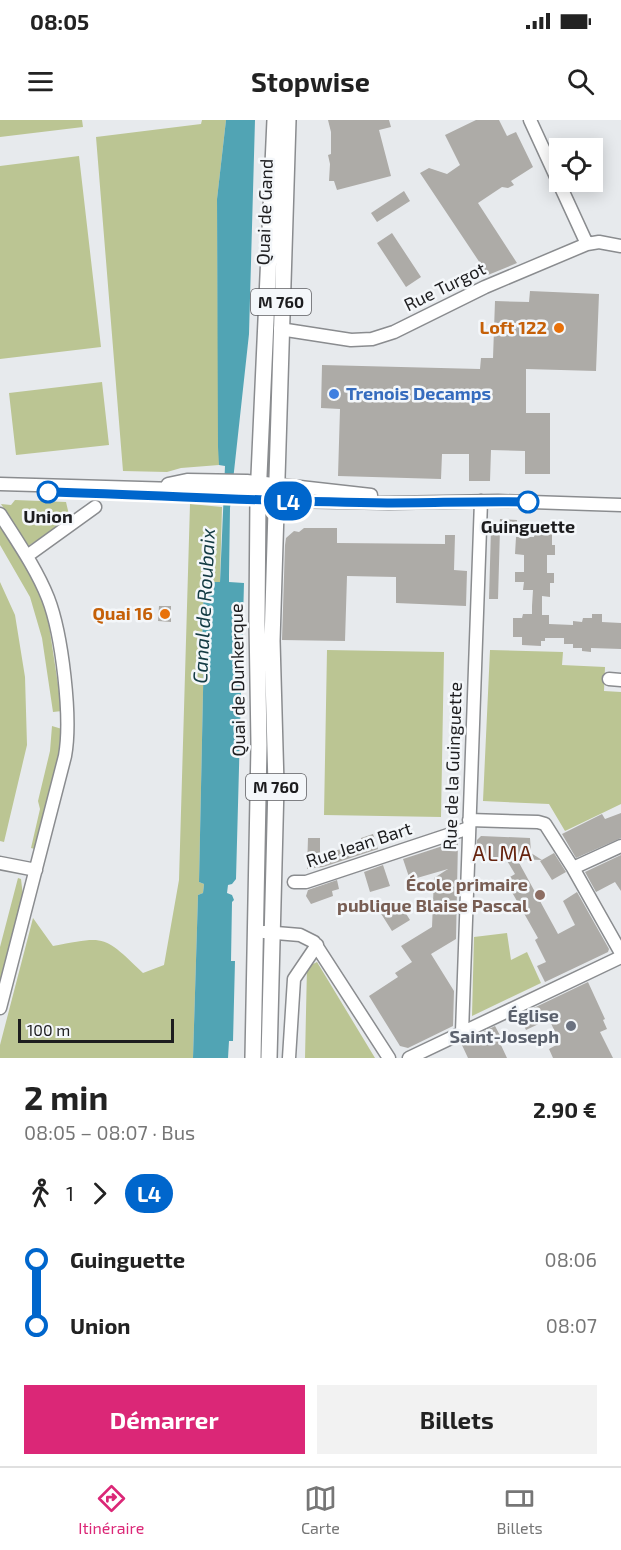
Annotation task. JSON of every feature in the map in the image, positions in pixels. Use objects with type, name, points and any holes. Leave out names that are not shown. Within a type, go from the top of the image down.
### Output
[{"type":"main road","name":"Quai de Gand","points":[[253,486],[275,120]]},
{"type":"main road","name":"Quai de Gand","points":[[276,491],[288,120]]},
{"type":"main road","name":"Quai de Dunkerque","points":[[253,486],[259,745],[253,1058]]},
{"type":"main road","name":"Quai de Dunkerque","points":[[270,1058],[276,785],[272,641],[276,491]]},
{"type":"street","points":[[530,120],[587,244]]},
{"type":"street","name":"Rue Turgot","points":[[280,329],[351,340],[372,339],[394,332],[494,283],[587,244],[599,242],[621,246]]},
{"type":"street","points":[[0,484],[142,487],[187,480],[200,484],[253,486],[276,491],[289,501],[481,501],[621,505]]},
{"type":"street","name":"Rue de la Guinguette","points":[[462,1032],[481,501]]},
{"type":"street","points":[[27,556],[95,507]]},
{"type":"street","points":[[0,514],[27,556],[44,589],[54,616],[68,717],[65,756],[0,1008]]},
{"type":"street","points":[[409,1058],[621,955],[548,827],[543,823],[469,824]]},
{"type":"street","name":"Rue Jean Bart","points":[[294,882],[306,882],[349,868],[469,824]]},
{"type":"street","points":[[573,868],[621,846]]},
{"type":"street","points":[[0,863],[36,870]]},
{"type":"street","points":[[256,932],[303,935],[317,945],[389,1058]]},
{"type":"street","points":[[289,1058],[292,987],[297,973],[317,945]]},
{"type":"green space","points":[[0,120],[82,120],[83,127],[0,137]]},
{"type":"green space","points":[[202,120],[226,120],[217,199],[219,465],[181,468],[167,472],[123,471],[96,137],[201,124]]},
{"type":"green space","points":[[79,156],[101,347],[0,359],[0,166]]},
{"type":"green space","points":[[102,382],[109,445],[16,455],[9,393]]},
{"type":"green space","points":[[15,500],[66,502],[70,519],[28,546],[1,504],[11,505]]},
{"type":"green space","points":[[190,504],[222,507],[220,582],[204,583],[199,882],[204,884],[203,893],[198,895],[193,1058],[0,1058],[0,1045],[33,918],[53,946],[95,940],[111,945],[120,951],[143,973],[164,965],[179,880]]},
{"type":"green space","points":[[0,525],[34,580],[47,612],[62,711],[53,712],[42,638],[30,597],[0,545]]},
{"type":"green space","points":[[0,582],[15,615],[25,677],[27,745],[4,842],[0,841]]},
{"type":"green space","points":[[327,650],[444,652],[441,817],[324,815]]},
{"type":"green space","points":[[490,650],[563,652],[562,665],[605,667],[604,691],[621,692],[621,804],[565,831],[549,804],[483,801]]},
{"type":"green space","points":[[52,726],[62,729],[61,753],[35,849],[31,848],[40,809],[38,801],[50,751]]},
{"type":"green space","points":[[18,878],[21,879],[23,896],[0,986],[0,947]]},
{"type":"green space","points":[[507,933],[511,960],[527,952],[541,983],[472,1016],[474,937]]},
{"type":"green space","points":[[317,962],[375,1058],[305,1058],[307,967]]},
{"type":"water","name":"Canal de Roubaix","points":[[226,120],[255,120],[249,334],[230,508],[229,582],[244,583],[236,879],[228,885],[227,893],[232,895],[234,900],[232,902],[231,961],[235,961],[233,1041],[229,1041],[228,1058],[193,1058],[198,895],[203,893],[204,884],[199,882],[204,582],[220,582],[225,466],[219,465],[218,447],[217,199]]},
{"type":"building","points":[[328,120],[389,120],[391,127],[379,130],[391,176],[337,190],[334,181],[329,181],[328,155],[331,154],[331,132]]},
{"type":"building","points":[[476,120],[499,120],[507,136],[516,132],[533,167],[511,181],[514,185],[508,188],[502,187],[478,203],[517,263],[488,275],[420,173],[429,168],[447,174],[460,165],[445,135]]},
{"type":"building","points":[[404,191],[410,201],[377,222],[371,213]]},
{"type":"building","points":[[392,233],[421,277],[406,287],[377,243]]},
{"type":"building","points":[[530,291],[599,294],[596,371],[526,369],[526,413],[550,413],[550,474],[525,474],[525,451],[491,450],[490,481],[469,481],[469,454],[442,454],[441,479],[338,476],[340,409],[321,408],[322,365],[480,369],[481,358],[493,358],[495,301],[529,302]]},
{"type":"building","points":[[500,519],[517,520],[516,529],[500,529],[498,599],[489,599],[491,528],[499,528]]},
{"type":"building","points":[[535,522],[544,522],[544,531],[552,531],[552,545],[555,545],[555,555],[547,555],[547,573],[554,573],[554,583],[550,583],[550,597],[542,596],[542,615],[549,615],[549,624],[573,625],[573,621],[582,622],[583,618],[592,618],[592,614],[602,614],[602,622],[621,623],[621,649],[591,648],[591,652],[582,651],[582,648],[573,648],[573,644],[564,644],[564,638],[545,638],[545,641],[541,641],[541,646],[522,645],[522,637],[513,637],[513,618],[522,618],[523,614],[532,614],[533,590],[523,590],[524,582],[515,582],[515,572],[524,572],[524,555],[515,554],[516,537],[534,537]]},
{"type":"building","points":[[304,528],[337,528],[337,543],[445,544],[445,535],[455,535],[454,570],[467,571],[466,606],[396,603],[396,577],[347,576],[345,641],[282,640],[286,538],[294,531],[299,532]]},
{"type":"building","name":"Quai 16","points":[[159,606],[171,606],[171,622],[158,621]]},
{"type":"building","points":[[621,813],[621,838],[576,858],[562,834],[602,814],[605,819]]},
{"type":"building","points":[[373,834],[378,849],[323,867],[307,869],[308,838],[320,838],[320,855],[362,843],[361,838]]},
{"type":"building","points":[[481,836],[530,838],[531,853],[542,860],[517,859],[558,934],[575,925],[563,901],[577,892],[609,949],[608,952],[545,982],[537,966],[546,962],[535,940],[538,938],[505,880],[515,874],[506,859],[476,858],[477,840]]},
{"type":"building","points":[[458,841],[456,939],[431,954],[454,991],[453,1026],[408,1048],[400,1046],[369,996],[398,977],[395,973],[412,962],[401,946],[432,927],[434,878],[448,869],[410,880],[403,859]]},
{"type":"building","points":[[554,853],[566,872],[552,880],[540,861]]},
{"type":"building","points":[[621,855],[621,891],[615,882],[596,892],[585,872]]},
{"type":"building","points":[[383,865],[390,886],[370,892],[364,872]]},
{"type":"building","points":[[337,880],[339,889],[332,891],[333,896],[311,904],[306,896],[308,890]]},
{"type":"building","points":[[398,901],[410,920],[392,931],[380,912]]},
{"type":"building","name":"Église Saint-Joseph","points":[[588,982],[605,1019],[603,1020],[607,1029],[600,1032],[613,1058],[553,1058],[549,1049],[560,1043],[549,1019],[526,1030],[519,1015]]},
{"type":"building","points":[[495,1026],[503,1041],[500,1043],[507,1058],[468,1058],[461,1043]]},
{"type":"bus line","name":"L4","points":[[48,492],[236,497],[285,501],[528,502]]},
{"type":"place","name":"Loft 122","points":[[559,328]]},
{"type":"place","name":"Trenois Decamps","points":[[334,394]]},
{"type":"place","name":"Union","points":[[48,492]]},
{"type":"place","name":"Guinguette","points":[[528,502]]},
{"type":"place","name":"Quai 16","points":[[165,614]]},
{"type":"place","name":"École primaire publique Blaise Pascal","points":[[540,895]]},
{"type":"place","name":"Église Saint-Joseph","points":[[571,1026]]},
{"type":"district","name":"ALMA","points":[[503,854]]}]
